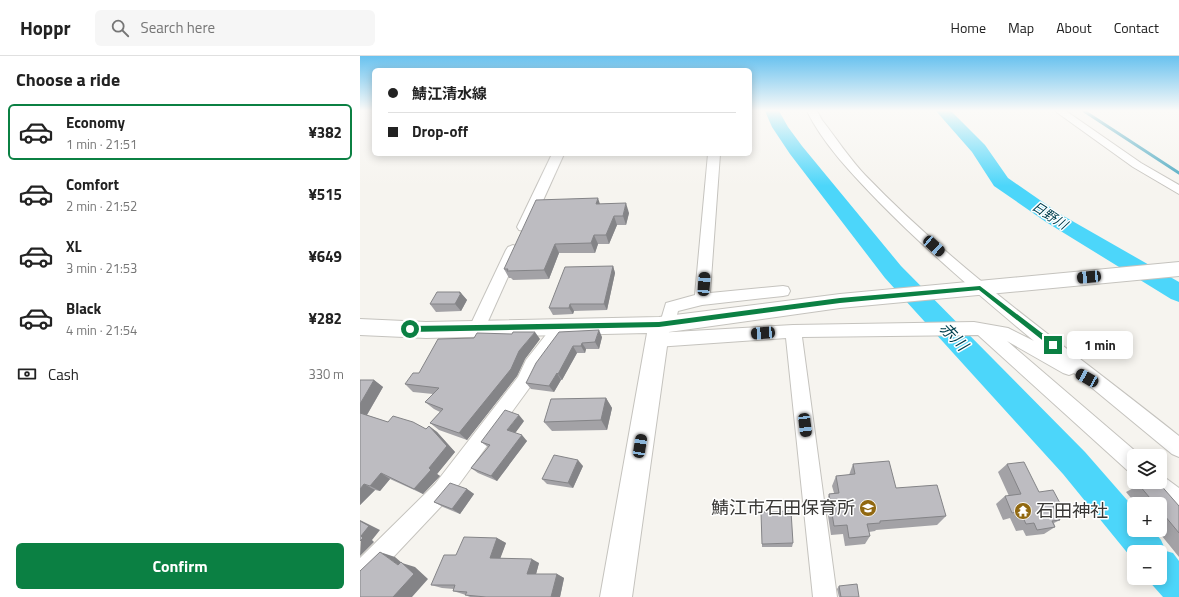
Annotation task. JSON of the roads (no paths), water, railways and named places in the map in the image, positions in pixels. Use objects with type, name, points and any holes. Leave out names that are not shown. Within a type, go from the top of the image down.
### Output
[{"type":"main road","points":[[361,328],[426,330],[562,326],[661,329],[840,301],[1179,268]]},
{"type":"main road","points":[[616,597],[661,329]]},
{"type":"street","points":[[829,136],[861,177],[910,225],[989,286],[1179,448]]},
{"type":"street","points":[[1096,136],[1137,165],[1179,190]]},
{"type":"street","points":[[477,328],[557,156]]},
{"type":"street","points":[[702,299],[714,156]]},
{"type":"street","points":[[783,290],[702,299],[671,307],[661,329],[794,331],[974,328],[1008,334],[1114,393]]},
{"type":"street","points":[[360,573],[375,560],[442,491],[524,382],[532,365],[562,326]]},
{"type":"street","points":[[984,330],[1127,457]]},
{"type":"street","points":[[794,331],[825,597]]},
{"type":"street","points":[[1164,489],[1179,501]]},
{"type":"waterway","name":"赤川","points":[[786,136],[893,272],[1074,463],[1143,545]]},
{"type":"waterway","name":"日野川","points":[[967,136],[979,149],[1001,182],[1053,218],[1179,293]]},
{"type":"waterway","points":[[1123,136],[1179,173]]},
{"type":"waterway","name":"赤川","points":[[1167,574],[1179,588]]},
{"type":"place","name":"鯖江市石田保育所","points":[[868,508]]},
{"type":"place","name":"石田神社","points":[[1023,511]]}]
